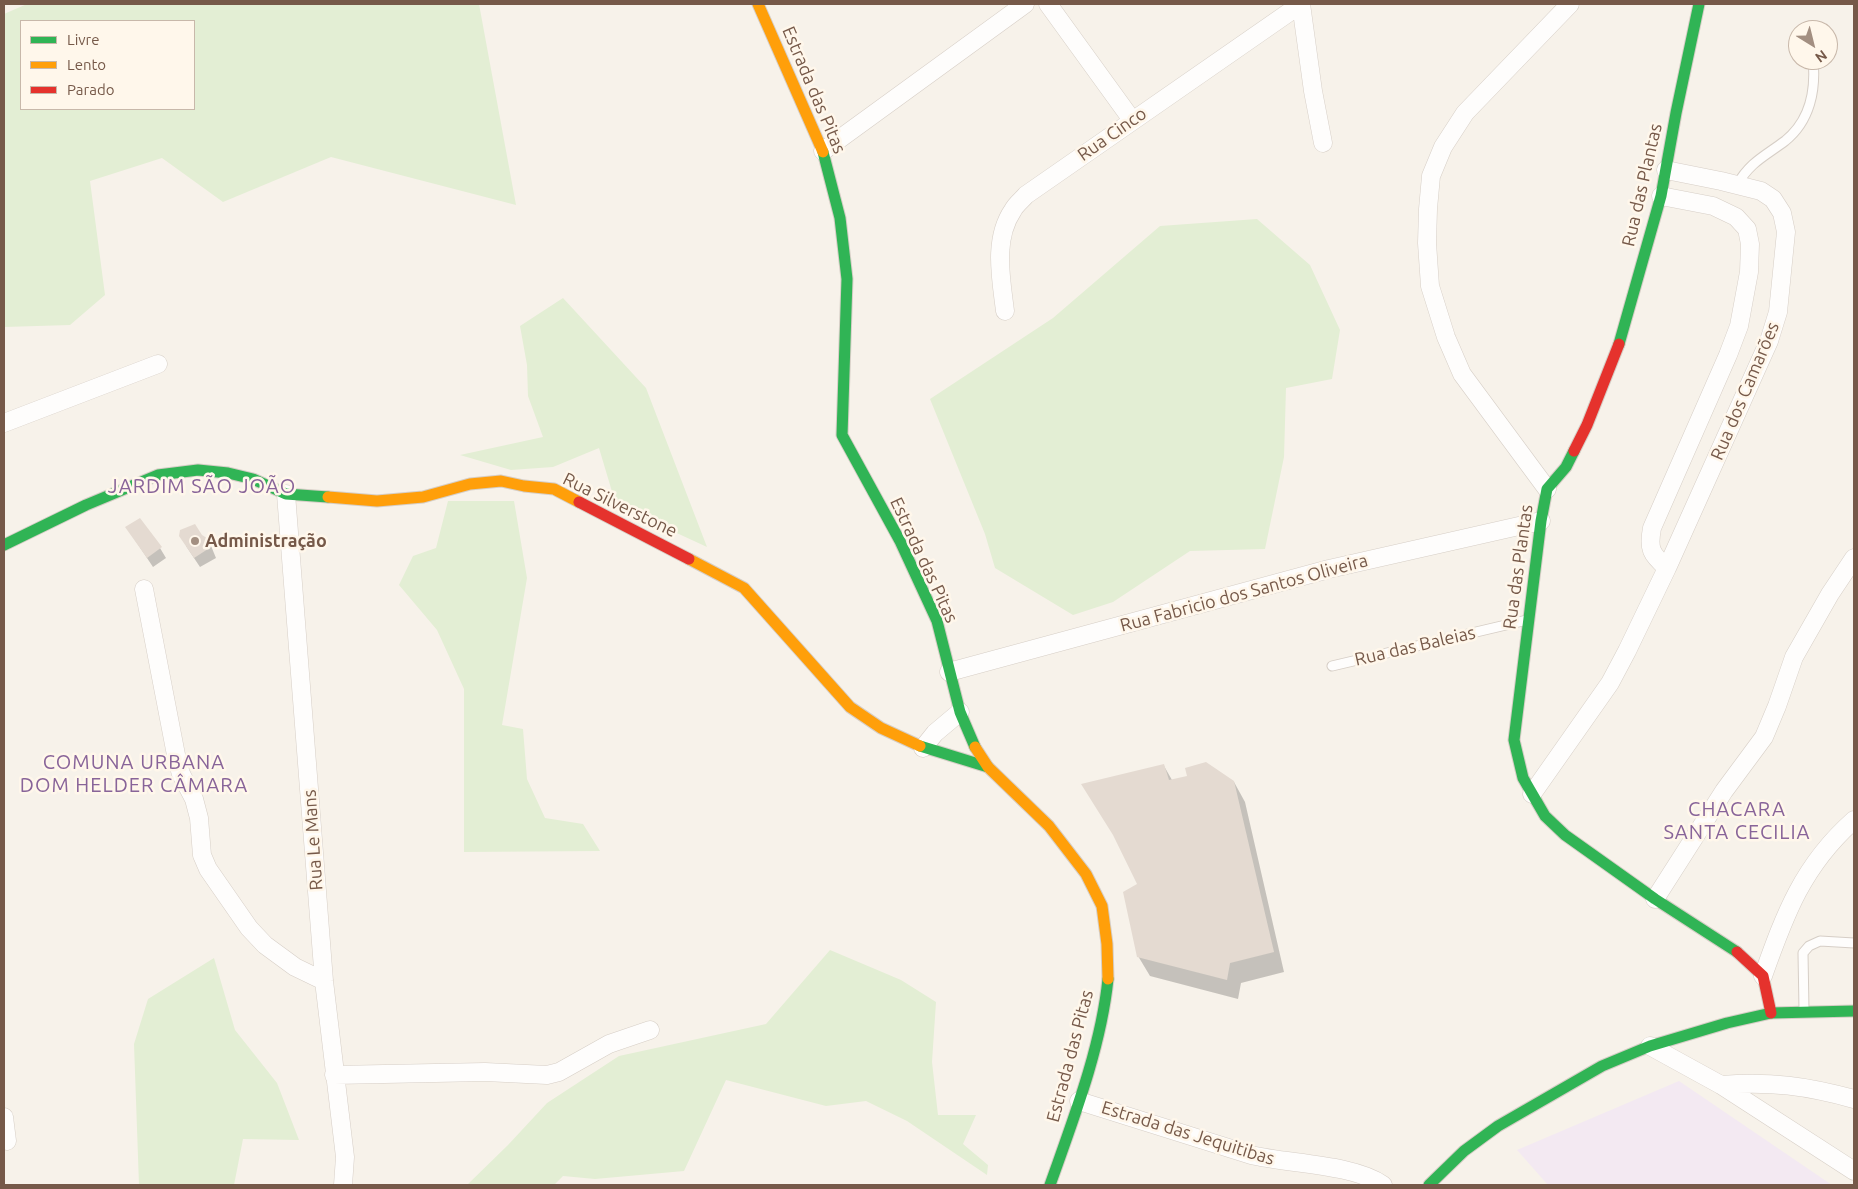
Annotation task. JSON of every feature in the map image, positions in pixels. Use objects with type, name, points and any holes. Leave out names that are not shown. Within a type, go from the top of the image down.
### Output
[{"type":"street","name":"Estrada das Pitas","points":[[758,4],[823,151],[840,218],[846,279],[842,435],[900,541],[937,621],[960,712],[973,743],[988,766],[1049,826],[1086,874],[1102,906],[1107,944],[1108,976],[1105,1009],[1079,1100],[1050,1185]]},
{"type":"street","points":[[823,151],[1026,4]]},
{"type":"street","points":[[1048,4],[1132,120]]},
{"type":"street","points":[[1301,4],[1313,91],[1323,144]]},
{"type":"street","name":"Rua Cinco","points":[[1005,311],[999,265],[1002,231],[1012,210],[1026,195],[1301,4]]},
{"type":"street","points":[[1547,489],[1462,374],[1449,344],[1430,286],[1427,243],[1428,208],[1431,176],[1443,147],[1465,113],[1570,4]]},
{"type":"street","name":"Rua das Plantas","points":[[1699,4],[1661,196],[1622,335],[1587,425],[1566,467],[1547,489],[1541,521],[1514,740],[1523,778],[1545,816],[1565,836],[1655,899],[1741,955],[1763,976]]},
{"type":"street","name":"Rua dos Camarões","points":[[1532,794],[1610,683],[1627,651],[1769,341],[1778,312],[1786,232],[1782,213],[1773,199],[1761,191],[1666,170]]},
{"type":"street","name":"Rua dos Camarões","points":[[1661,196],[1713,206],[1736,217],[1748,229],[1750,244],[1749,272],[1739,326],[1652,528],[1649,541],[1654,557],[1666,568]]},
{"type":"street","points":[[4,422],[158,364]]},
{"type":"street","name":"Rua Silverstone","points":[[4,545],[86,505],[158,475],[198,470],[228,473],[254,480],[286,494],[378,501],[423,497],[470,484],[501,481],[524,486],[554,489],[744,588],[828,683],[850,706],[871,722],[923,748],[988,766]]},
{"type":"street","name":"Rua Le Mans","points":[[286,494],[324,981],[345,1157],[346,1171],[343,1185]]},
{"type":"street","name":"Rua Fabricio dos Santos Oliveira","points":[[949,672],[1320,571],[1541,521]]},
{"type":"street","points":[[1655,899],[1719,798],[1764,737],[1794,657],[1830,594],[1854,558]]},
{"type":"street","points":[[144,589],[177,760],[194,799],[202,855],[208,869],[249,928],[265,945],[295,967],[324,981]]},
{"type":"street","points":[[923,748],[935,733],[960,712]]},
{"type":"street","points":[[1772,1013],[1763,976],[1787,912],[1806,875],[1834,838],[1854,820]]},
{"type":"street","points":[[1428,1185],[1464,1151],[1498,1126],[1602,1066],[1650,1046],[1718,1026],[1772,1013],[1854,1011]]},
{"type":"street","points":[[334,1075],[485,1072],[546,1075],[559,1072],[608,1044],[650,1030]]},
{"type":"street","points":[[1650,1046],[1721,1085],[1854,1171]]},
{"type":"street","points":[[1721,1085],[1753,1082],[1777,1084],[1807,1088],[1854,1099]]},
{"type":"street","name":"Estrada das Jequitibas","points":[[1079,1100],[1251,1155],[1356,1172],[1383,1185]]},
{"type":"street","points":[[4,1117],[7,1141]]},
{"type":"lane","points":[[1736,185],[1744,172],[1799,128],[1806,116],[1812,96],[1813,70]]},
{"type":"lane","name":"Rua das Baleias","points":[[1332,666],[1528,620]]},
{"type":"lane","points":[[1804,1012],[1803,953],[1809,946],[1820,941],[1854,943]]},
{"type":"shaded area","points":[[1679,1081],[1832,1185],[1548,1185],[1517,1150]]},
{"type":"green space","points":[[27,4],[479,4],[516,205],[331,157],[223,202],[162,158],[90,181],[105,295],[70,325],[4,327],[4,14]]},
{"type":"green space","points":[[1257,219],[1310,265],[1340,330],[1332,379],[1286,388],[1284,457],[1265,549],[1190,551],[1113,602],[1073,615],[995,568],[985,534],[930,399],[1053,318],[1160,226]]},
{"type":"green space","points":[[563,298],[646,388],[707,547],[616,505],[599,448],[553,467],[511,470],[460,455],[543,437],[528,396],[527,365],[520,326]]},
{"type":"green space","points":[[448,501],[514,501],[527,578],[502,725],[523,729],[527,779],[545,818],[583,824],[600,851],[464,852],[464,689],[437,630],[399,585],[413,556],[436,548]]},
{"type":"green space","points":[[830,950],[901,980],[936,1002],[932,1062],[938,1115],[976,1115],[963,1144],[988,1165],[987,1175],[907,1121],[866,1101],[826,1106],[726,1080],[684,1171],[595,1179],[563,1176],[554,1185],[467,1185],[547,1103],[619,1056],[766,1024]]},
{"type":"green space","points":[[214,958],[235,1030],[277,1083],[299,1140],[243,1139],[234,1185],[139,1185],[134,1044],[148,999]]},
{"type":"building","points":[[140,518],[162,547],[147,558],[125,527]]},
{"type":"building","name":"Administração","points":[[195,524],[202,535],[210,540],[206,542],[211,547],[194,558],[179,536],[180,530]]},
{"type":"building","points":[[1206,762],[1234,781],[1274,952],[1230,963],[1227,980],[1137,957],[1123,892],[1137,884],[1113,835],[1081,784],[1164,764],[1169,780],[1187,776],[1185,768]]},
{"type":"traffic: fast","points":[[1619,344],[1661,196],[1699,4]]},
{"type":"traffic: fast","points":[[823,152],[840,218],[847,279],[842,435],[900,541],[937,621],[960,712],[975,747]]},
{"type":"traffic: fast","points":[[1574,451],[1566,467],[1547,489],[1541,521],[1514,740],[1523,778],[1545,816],[1565,835],[1655,899],[1737,952]]},
{"type":"traffic: fast","points":[[4,545],[86,505],[158,475],[198,470],[228,473],[253,479],[286,494],[328,497]]},
{"type":"traffic: fast","points":[[920,746],[988,767]]},
{"type":"traffic: fast","points":[[1050,1185],[1093,1057],[1108,979]]},
{"type":"traffic: fast","points":[[1429,1185],[1464,1151],[1498,1126],[1602,1066],[1650,1046],[1727,1023],[1771,1013],[1854,1011]]},
{"type":"traffic: slow","points":[[758,4],[823,152]]},
{"type":"traffic: slow","points":[[328,497],[377,501],[423,497],[470,484],[501,481],[524,486],[554,489],[579,502]]},
{"type":"traffic: slow","points":[[689,559],[744,588],[850,707],[881,728],[920,746]]},
{"type":"traffic: slow","points":[[975,747],[988,767],[1049,826],[1086,874],[1102,906],[1107,944],[1108,979]]},
{"type":"traffic: jam","points":[[1574,451],[1587,425],[1619,344]]},
{"type":"traffic: jam","points":[[579,502],[689,559]]},
{"type":"traffic: jam","points":[[1737,952],[1763,976],[1771,1013]]},
{"type":"place","name":"Administração","points":[[195,541]]},
{"type":"district","name":"JARDIM SÃO JOÃO","points":[[202,486]]},
{"type":"district","name":"COMUNA URBANA DOM HELDER CÂMARA","points":[[134,774]]},
{"type":"district","name":"CHACARA SANTA CECILIA","points":[[1737,820]]}]
